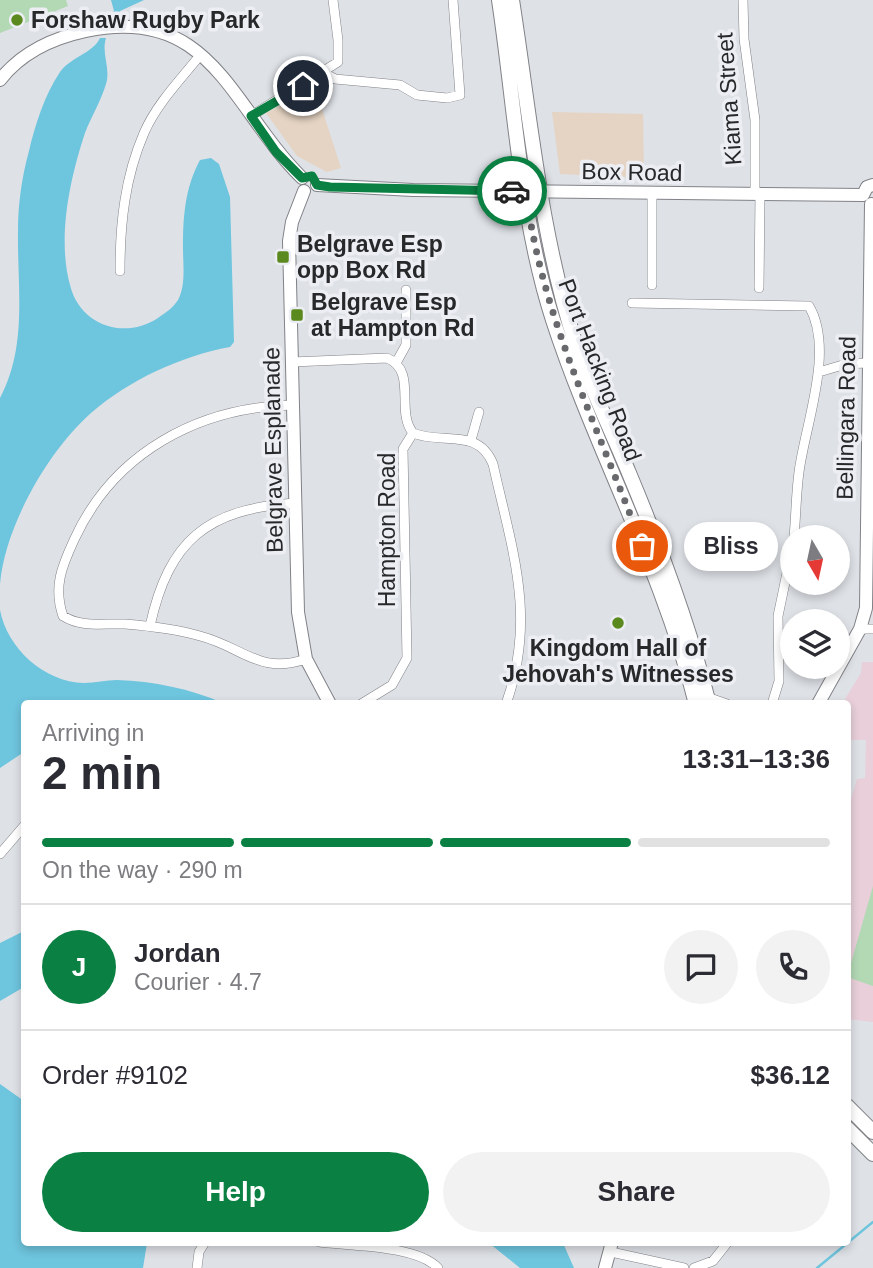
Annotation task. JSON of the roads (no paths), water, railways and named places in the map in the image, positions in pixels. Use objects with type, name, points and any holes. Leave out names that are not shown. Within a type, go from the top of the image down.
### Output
[{"type":"main road","name":"Port Hacking Road","points":[[499,0],[540,277],[555,327],[626,501],[683,657],[704,700]]},
{"type":"main road","name":"Port Hacking Road","points":[[512,0],[541,192],[556,272],[576,346],[635,487],[688,633],[704,700]]},
{"type":"main road","points":[[851,1110],[873,1130]]},
{"type":"main road","points":[[851,1132],[873,1154]]},
{"type":"street","points":[[251,116],[338,62],[333,0]]},
{"type":"street","points":[[324,73],[335,79],[400,85],[417,95],[447,98],[460,95],[453,0]]},
{"type":"street","name":"Kiama Street","points":[[743,0],[744,39],[755,120],[759,288]]},
{"type":"street","points":[[0,80],[10,66],[60,37],[112,26],[142,28],[177,38],[201,54],[223,76],[276,152],[303,185]]},
{"type":"street","points":[[120,271],[120,222],[145,131],[170,92],[201,54]]},
{"type":"street","name":"Box Road","points":[[303,185],[312,176],[317,185],[369,189],[757,194],[869,201]]},
{"type":"street","name":"Belgrave Esplanade","points":[[303,185],[289,241],[298,612],[306,659],[328,700]]},
{"type":"street","points":[[869,201],[867,187],[873,185]]},
{"type":"street","points":[[652,193],[652,285]]},
{"type":"street","name":"Bellingara Road","points":[[821,700],[867,629],[869,201]]},
{"type":"street","points":[[292,362],[381,358],[396,363],[406,345],[406,290]]},
{"type":"street","points":[[632,303],[809,306],[814,318],[819,372],[799,472],[795,525]]},
{"type":"street","name":"Hampton Road","points":[[368,700],[392,685],[407,658],[403,449],[413,433],[405,422],[404,377],[396,363]]},
{"type":"street","points":[[819,372],[846,364],[867,363]]},
{"type":"street","points":[[293,405],[237,410],[184,427],[135,459],[90,508],[61,569],[57,592],[62,616],[76,623],[150,626],[200,635],[268,665],[306,659]]},
{"type":"street","points":[[471,440],[479,412]]},
{"type":"street","points":[[413,433],[471,440],[489,455],[493,464],[522,613],[519,663],[507,700]]},
{"type":"street","points":[[150,626],[158,589],[191,536],[218,519],[248,509],[295,503]]},
{"type":"street","points":[[773,700],[779,681],[778,616],[782,595]]},
{"type":"street","points":[[0,855],[21,830]]},
{"type":"street","points":[[197,1268],[203,1246]]},
{"type":"street","points":[[352,1246],[410,1253],[430,1260],[438,1268]]},
{"type":"street","points":[[694,1268],[713,1261],[725,1246]]},
{"type":"street","points":[[605,1268],[612,1247],[684,1268]]},
{"type":"water","points":[[111,0],[144,0],[120,11],[116,18],[109,18],[114,11]]},
{"type":"water","points":[[100,38],[106,38],[107,78],[80,151],[70,188],[65,228],[66,267],[75,299],[83,311],[94,319],[118,328],[145,325],[174,305],[181,294],[183,281],[184,225],[188,192],[200,160],[211,158],[219,164],[230,197],[234,342],[230,347],[193,356],[139,380],[106,401],[75,429],[31,491],[10,538],[0,584],[0,398],[9,378],[18,337],[18,220],[22,180],[37,120],[55,81],[70,62],[92,48]]},
{"type":"water","points":[[0,610],[10,637],[19,650],[55,677],[84,683],[117,680],[158,684],[215,700],[21,700],[21,754],[0,768]]},
{"type":"water","points":[[21,932],[21,989],[0,1001],[0,943]]},
{"type":"water","points":[[0,1084],[21,1099],[21,1246],[147,1246],[143,1268],[0,1268]]},
{"type":"water","points":[[493,1246],[564,1246],[574,1268],[520,1268]]},
{"type":"waterway","points":[[851,1240],[873,1222]]},
{"type":"waterway","points":[[817,1268],[844,1246]]},
{"type":"place","name":"Forshaw Rugby Park","points":[[17,20]]},
{"type":"place","name":"Belgrave Esp opp Box Rd","points":[[283,257]]},
{"type":"place","name":"Belgrave Esp at Hampton Rd","points":[[297,315]]},
{"type":"place","name":"Bliss","points":[[642,546]]},
{"type":"place","name":"Kingdom Hall of Jehovah's Witnesses","points":[[618,623]]}]
